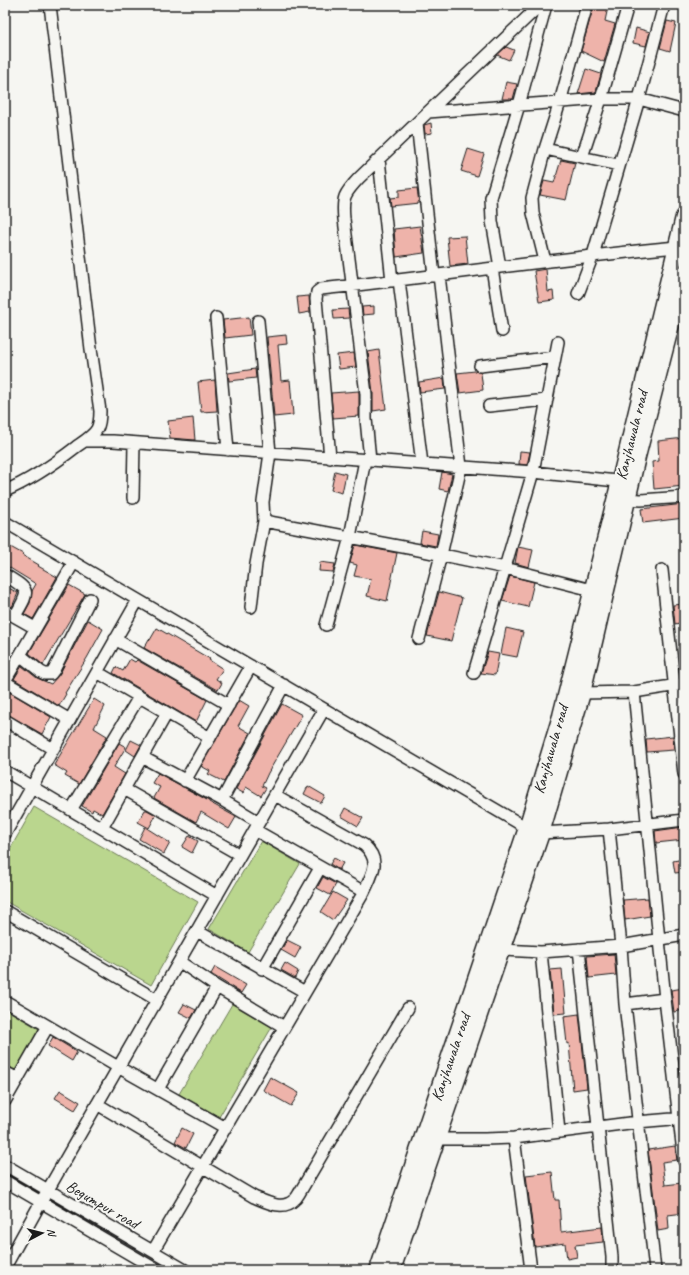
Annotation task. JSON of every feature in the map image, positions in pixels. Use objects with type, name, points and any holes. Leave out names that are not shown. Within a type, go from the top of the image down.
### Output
[{"type":"main road","name":"Kanjhawala road","points":[[392,1270],[501,950],[628,499],[626,482],[680,248],[684,217]]},
{"type":"main road","name":"Kanjhawala road","points":[[574,692],[592,590],[626,482],[684,274]]},
{"type":"main road","name":"Kanjhawala road","points":[[378,1270],[534,831]]},
{"type":"street","points":[[5,491],[45,470],[85,441],[96,430],[100,421],[50,5]]},
{"type":"street","points":[[326,625],[350,537],[368,460],[366,394],[351,285],[344,219],[344,197],[349,189],[379,159],[540,5]]},
{"type":"street","points":[[502,331],[491,198],[519,105],[546,5]]},
{"type":"street","points":[[545,261],[533,213],[532,198],[587,5]]},
{"type":"street","points":[[582,157],[601,99],[628,5]]},
{"type":"street","points":[[578,294],[593,255],[664,5]]},
{"type":"street","points":[[428,112],[601,99],[638,99],[684,111]]},
{"type":"street","points":[[417,123],[461,467],[441,555],[418,639]]},
{"type":"street","points":[[545,149],[618,165]]},
{"type":"street","points":[[379,159],[422,464]]},
{"type":"street","points":[[330,458],[316,299],[317,292],[321,289],[396,281],[593,255],[680,248]]},
{"type":"street","points":[[216,318],[228,450]]},
{"type":"street","points":[[251,607],[256,564],[264,521],[263,502],[270,453],[258,321]]},
{"type":"street","points":[[474,673],[533,472],[558,342]]},
{"type":"street","points":[[480,366],[555,357]]},
{"type":"street","points":[[489,406],[547,400]]},
{"type":"street","points":[[85,441],[134,443],[533,472],[626,482]]},
{"type":"street","points":[[133,498],[134,443]]},
{"type":"street","points":[[628,499],[642,500],[684,497]]},
{"type":"street","points":[[264,521],[505,568],[592,590]]},
{"type":"street","points":[[5,522],[534,831],[609,829],[684,820]]},
{"type":"street","points":[[70,720],[5,681],[74,562]]},
{"type":"street","points":[[662,570],[679,684],[684,774]]},
{"type":"street","points":[[5,575],[22,585],[25,590],[24,600],[10,613],[35,628]]},
{"type":"street","points":[[20,655],[45,674],[51,674],[90,599]]},
{"type":"street","points":[[5,834],[138,600]]},
{"type":"street","points":[[115,639],[229,705]]},
{"type":"street","points":[[185,781],[251,666]]},
{"type":"street","points":[[97,672],[210,738]]},
{"type":"street","points":[[574,692],[634,692],[679,684]]},
{"type":"street","points":[[222,800],[284,685]]},
{"type":"street","points":[[634,692],[658,940],[682,1118],[684,1161]]},
{"type":"street","points":[[71,810],[139,696]]},
{"type":"street","points":[[5,1267],[324,709]]},
{"type":"street","points":[[102,828],[167,713]]},
{"type":"street","points":[[5,720],[53,749]]},
{"type":"street","points":[[142,757],[222,800],[257,826],[320,868],[364,892]]},
{"type":"street","points":[[5,771],[217,896]]},
{"type":"street","points":[[124,789],[240,855]]},
{"type":"street","points":[[153,1251],[203,1167],[224,1127],[364,892],[374,872],[375,863],[370,850],[364,845],[275,795]]},
{"type":"street","points":[[609,829],[621,946],[624,1004],[655,1270]]},
{"type":"street","points":[[262,969],[320,868]]},
{"type":"street","points":[[5,911],[157,1000]]},
{"type":"street","points":[[197,931],[305,992]]},
{"type":"street","points":[[501,950],[541,952],[621,946],[684,935]]},
{"type":"street","points":[[579,949],[612,1257],[612,1270]]},
{"type":"street","points":[[541,952],[559,1132]]},
{"type":"street","points":[[180,962],[217,987],[284,1027]]},
{"type":"street","points":[[158,1089],[217,987]]},
{"type":"street","points":[[624,1004],[665,999]]},
{"type":"street","points":[[5,1001],[224,1127]]},
{"type":"street","points":[[97,1104],[254,1197],[271,1204],[285,1205],[294,1201],[408,1008]]},
{"type":"street","points":[[5,1101],[48,1026]]},
{"type":"street","points":[[5,1072],[18,1079]]},
{"type":"street","points":[[436,1140],[485,1140],[514,1138],[637,1122],[682,1118]]},
{"type":"street","points":[[514,1138],[531,1270]]},
{"type":"street","name":"Begumpur road","points":[[5,1165],[185,1270]]},
{"type":"street","name":"Begumpur road","points":[[5,1181],[157,1270]]},
{"type":"green space","points":[[34,807],[198,902],[151,985],[5,901],[5,858]]},
{"type":"green space","points":[[261,841],[300,864],[248,952],[209,929]]},
{"type":"green space","points":[[232,1004],[272,1027],[219,1117],[179,1094]]},
{"type":"green space","points":[[5,1009],[39,1029],[15,1071],[5,1065]]},
{"type":"building","points":[[594,5],[608,7],[605,21],[615,24],[604,62],[581,51]]},
{"type":"building","points":[[667,21],[676,23],[670,51],[660,48]]},
{"type":"building","points":[[636,28],[650,32],[646,46],[633,43]]},
{"type":"building","points":[[506,47],[514,50],[509,60],[497,55]]},
{"type":"building","points":[[586,69],[601,74],[596,92],[578,94]]},
{"type":"building","points":[[506,82],[517,84],[513,99],[502,99]]},
{"type":"building","points":[[431,123],[432,133],[425,134],[424,125]]},
{"type":"building","points":[[468,149],[484,154],[477,176],[461,171]]},
{"type":"building","points":[[561,160],[575,163],[566,200],[540,195],[544,181],[554,183]]},
{"type":"building","points":[[417,188],[419,203],[391,206],[390,198],[399,197],[399,190]]},
{"type":"building","points":[[420,226],[424,253],[396,257],[394,229]]},
{"type":"building","points":[[465,236],[468,264],[450,266],[447,237]]},
{"type":"building","points":[[546,269],[548,292],[553,291],[554,300],[539,302],[534,271]]},
{"type":"building","points":[[309,296],[310,312],[299,314],[297,297]]},
{"type":"building","points":[[374,306],[374,314],[363,315],[362,307]]},
{"type":"building","points":[[348,309],[349,318],[334,319],[333,310]]},
{"type":"building","points":[[249,317],[251,335],[225,338],[223,320]]},
{"type":"building","points":[[286,335],[287,344],[278,345],[281,381],[290,380],[293,415],[274,417],[267,337]]},
{"type":"building","points":[[379,350],[386,409],[373,411],[373,393],[368,352]]},
{"type":"building","points":[[354,353],[356,367],[339,369],[337,355]]},
{"type":"building","points":[[255,369],[256,378],[229,381],[228,373]]},
{"type":"building","points":[[475,371],[481,373],[483,390],[460,393],[457,373]]},
{"type":"building","points":[[444,378],[445,389],[420,392],[419,382]]},
{"type":"building","points":[[215,380],[217,411],[201,412],[198,382]]},
{"type":"building","points":[[359,391],[359,416],[333,418],[331,393]]},
{"type":"building","points":[[193,418],[195,440],[170,438],[168,421]]},
{"type":"building","points":[[684,438],[684,486],[654,489],[652,462],[659,461],[658,441]]},
{"type":"building","points":[[520,451],[530,452],[527,465],[519,464]]},
{"type":"building","points":[[335,471],[346,474],[342,493],[331,490]]},
{"type":"building","points":[[442,472],[452,474],[448,491],[439,489]]},
{"type":"building","points":[[684,504],[684,518],[643,523],[641,509]]},
{"type":"building","points":[[422,531],[438,534],[436,546],[420,543]]},
{"type":"building","points":[[5,544],[23,554],[22,555],[39,565],[38,566],[57,577],[33,619],[24,614],[30,603],[32,591],[36,584],[5,565]]},
{"type":"building","points":[[355,545],[397,553],[387,601],[367,596],[371,579],[354,576],[357,565],[350,563]]},
{"type":"building","points":[[518,547],[533,550],[529,567],[515,563]]},
{"type":"building","points":[[320,562],[335,564],[333,572],[319,571]]},
{"type":"building","points":[[510,576],[534,582],[528,607],[502,601]]},
{"type":"building","points":[[69,585],[85,594],[43,665],[29,653]]},
{"type":"building","points":[[5,586],[18,593],[12,607],[5,604]]},
{"type":"building","points":[[439,592],[462,598],[451,641],[427,636]]},
{"type":"building","points":[[684,604],[684,622],[675,624],[673,605]]},
{"type":"building","points":[[88,620],[103,629],[65,693],[66,694],[59,706],[14,679],[22,666],[37,678],[51,684],[60,673]]},
{"type":"building","points":[[157,628],[210,659],[209,660],[223,669],[216,679],[222,683],[218,690],[144,648]]},
{"type":"building","points":[[506,628],[523,632],[517,657],[501,654]]},
{"type":"building","points":[[488,652],[499,654],[495,675],[481,673]]},
{"type":"building","points":[[130,659],[135,662],[137,660],[207,700],[196,722],[113,673],[116,667],[123,671]]},
{"type":"building","points":[[6,690],[51,717],[42,734],[5,713]]},
{"type":"building","points":[[94,699],[105,706],[94,728],[107,736],[79,784],[65,776],[67,773],[54,765]]},
{"type":"building","points":[[239,700],[249,706],[238,726],[250,733],[224,782],[208,774],[210,771],[201,766]]},
{"type":"building","points":[[282,704],[302,715],[268,773],[262,786],[266,788],[261,796],[246,787],[243,793],[236,789]]},
{"type":"building","points":[[673,736],[674,750],[647,752],[646,739]]},
{"type":"building","points":[[131,740],[141,745],[135,756],[126,750]]},
{"type":"building","points":[[119,743],[126,747],[114,767],[125,774],[102,814],[93,809],[92,812],[82,806]]},
{"type":"building","points":[[158,773],[236,817],[229,829],[201,812],[196,822],[154,798],[160,787],[152,783]]},
{"type":"building","points":[[308,786],[325,796],[321,803],[304,794]]},
{"type":"building","points":[[345,808],[363,818],[358,826],[341,816]]},
{"type":"building","points":[[145,810],[156,815],[149,828],[138,822]]},
{"type":"building","points":[[145,827],[170,843],[164,854],[139,839]]},
{"type":"building","points":[[683,827],[684,840],[656,843],[655,831]]},
{"type":"building","points":[[189,836],[198,841],[192,853],[182,847]]},
{"type":"building","points":[[334,858],[343,863],[339,870],[330,864]]},
{"type":"building","points":[[684,859],[684,872],[675,873],[673,861]]},
{"type":"building","points":[[323,877],[336,884],[330,895],[317,888]]},
{"type":"building","points":[[333,892],[347,900],[333,920],[321,912]]},
{"type":"building","points":[[648,898],[650,916],[625,920],[623,900]]},
{"type":"building","points":[[287,940],[301,947],[295,958],[281,950]]},
{"type":"building","points":[[614,954],[616,975],[589,978],[587,956]]},
{"type":"building","points":[[285,963],[298,971],[295,978],[281,970]]},
{"type":"building","points":[[215,967],[246,985],[241,993],[211,974]]},
{"type":"building","points":[[562,969],[566,1013],[554,1014],[550,970]]},
{"type":"building","points":[[684,988],[684,1010],[674,1012],[671,990]]},
{"type":"building","points":[[184,1004],[196,1010],[191,1018],[179,1012]]},
{"type":"building","points":[[579,1014],[587,1088],[573,1090],[569,1043],[567,1044],[564,1016]]},
{"type":"building","points":[[53,1037],[77,1052],[72,1061],[48,1046]]},
{"type":"building","points":[[270,1077],[299,1093],[291,1106],[263,1090]]},
{"type":"building","points":[[60,1090],[80,1102],[75,1110],[55,1098]]},
{"type":"building","points":[[182,1128],[193,1134],[186,1148],[175,1142]]},
{"type":"building","points":[[675,1146],[677,1160],[662,1162],[665,1185],[682,1183],[684,1213],[668,1215],[669,1229],[658,1231],[648,1150]]},
{"type":"building","points":[[552,1172],[555,1200],[559,1200],[561,1232],[602,1227],[603,1242],[575,1245],[577,1257],[567,1259],[565,1243],[535,1247],[526,1175]]}]
